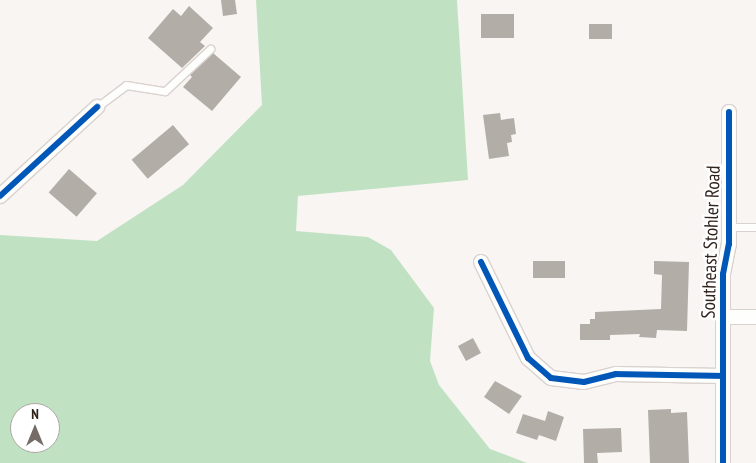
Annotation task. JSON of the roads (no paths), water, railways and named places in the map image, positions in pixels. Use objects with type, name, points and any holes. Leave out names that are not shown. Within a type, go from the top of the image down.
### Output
[{"type":"street","points":[[0,196],[97,107]]},
{"type":"street","name":"Southeast Stohler Road","points":[[723,463],[723,274],[729,226],[729,112]]},
{"type":"street","points":[[481,262],[528,358],[551,378],[584,382],[616,374],[723,376]]},
{"type":"street","points":[[723,316],[756,317]]},
{"type":"lane","points":[[97,107],[126,85],[165,91],[210,49]]},
{"type":"lane","points":[[729,226],[756,227]]}]
